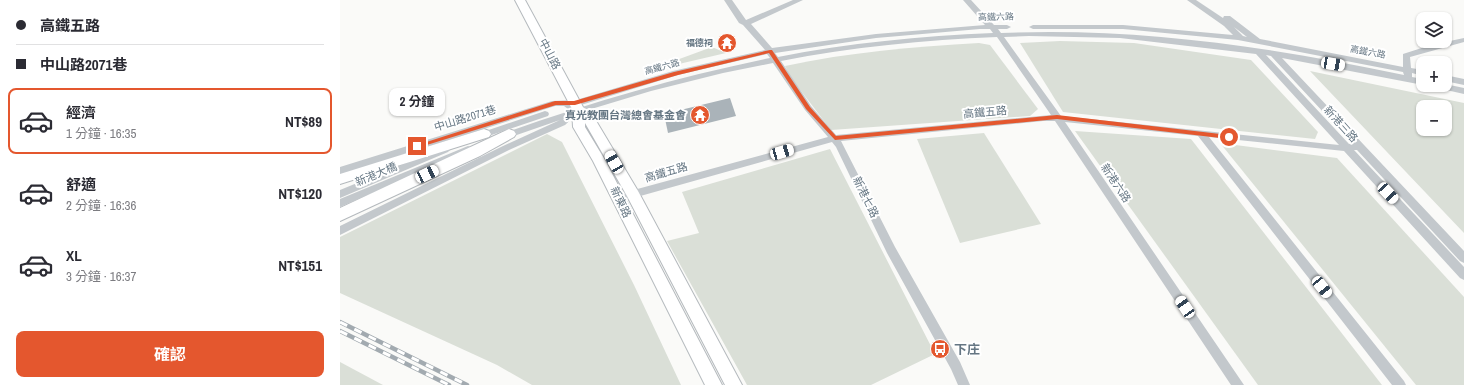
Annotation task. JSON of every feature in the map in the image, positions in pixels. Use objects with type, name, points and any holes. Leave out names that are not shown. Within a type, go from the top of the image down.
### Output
[{"type":"highway","points":[[340,179],[484,134]]},
{"type":"highway","points":[[340,215],[475,152],[509,134]]},
{"type":"main road","name":"中山路","points":[[520,0],[576,106]]},
{"type":"main road","name":"新東路","points":[[576,106],[579,127],[599,160],[626,196],[734,385]]},
{"type":"main road","name":"新東路","points":[[626,196],[622,207],[714,385]]},
{"type":"street","name":"新港七路","points":[[728,0],[742,21],[746,23],[770,51],[808,108],[840,144],[891,250],[956,366],[964,385]]},
{"type":"street","points":[[746,23],[799,0]]},
{"type":"street","name":"新港六路","points":[[967,0],[995,30],[1057,117],[1238,385]]},
{"type":"street","name":"新港三路","points":[[1191,0],[1228,24],[1240,38],[1259,47]]},
{"type":"street","name":"新港三路","points":[[1202,0],[1259,47],[1346,147],[1464,276]]},
{"type":"street","name":"高鐵六路","points":[[576,106],[676,73],[770,51],[876,36],[995,30],[1122,27],[1240,38]]},
{"type":"street","name":"高鐵六路","points":[[576,106],[678,80],[775,59],[878,43],[995,30],[1107,35],[1215,45],[1259,47],[1416,71]]},
{"type":"street","points":[[1409,79],[1406,56],[1434,47],[1464,40]]},
{"type":"street","name":"高鐵六路","points":[[1259,47],[1274,54],[1416,80]]},
{"type":"street","name":"新港三路","points":[[1274,54],[1464,258]]},
{"type":"street","points":[[1452,79],[1464,82]]},
{"type":"street","points":[[1452,88],[1464,91]]},
{"type":"street","name":"中山路2071巷","points":[[340,171],[363,165],[444,137],[555,103],[576,106]]},
{"type":"street","name":"新港大橋","points":[[340,194],[484,134],[576,106]]},
{"type":"street","name":"新港大橋","points":[[340,203],[443,158],[509,134],[576,106]]},
{"type":"street","points":[[340,231],[506,148],[562,123],[576,106]]},
{"type":"street","name":"高鐵五路","points":[[626,196],[835,138],[1057,117],[1339,148],[1360,146]]},
{"type":"street","points":[[1201,134],[1400,385]]},
{"type":"street","points":[[360,207],[360,221]]},
{"type":"shaded area","points":[[1060,41],[1134,43],[1251,60],[1318,132],[1315,139],[1063,112],[1020,43]]},
{"type":"shaded area","points":[[979,43],[990,45],[1038,109],[1030,116],[831,130],[791,78],[785,66],[833,57],[906,48]]},
{"type":"shaded area","points":[[712,47],[726,53],[666,67],[663,65]]},
{"type":"shaded area","points":[[1310,71],[1450,100],[1416,100],[1416,136],[1452,136],[1452,101],[1464,103],[1464,233]]},
{"type":"shaded area","points":[[1075,131],[1191,139],[1382,385],[1258,385]]},
{"type":"shaded area","points":[[984,133],[1041,224],[960,243],[917,139]]},
{"type":"shaded area","points":[[547,134],[562,142],[634,285],[681,385],[532,385],[497,365],[340,293],[340,237]]},
{"type":"shaded area","points":[[1220,143],[1337,158],[1464,297],[1464,385],[1416,385]]},
{"type":"shaded area","points":[[830,149],[935,354],[871,385],[747,385],[667,241],[699,233],[682,192]]},
{"type":"shaded area","points":[[340,362],[383,385],[340,385]]},
{"type":"building","name":"真光教團台灣總會基金會","points":[[730,98],[736,116],[668,133],[664,114]]},
{"type":"railway","points":[[340,322],[467,385]]},
{"type":"railway","points":[[340,331],[449,385]]},
{"type":"place","name":"福德祠","points":[[727,43]]},
{"type":"place","name":"真光教團台灣總會基金會","points":[[700,115]]},
{"type":"place","name":"下庄","points":[[940,349]]},
{"type":"route","points":[[417,146],[555,103],[575,103],[676,73],[770,51],[808,108],[835,138],[1057,117],[1229,137]]}]
